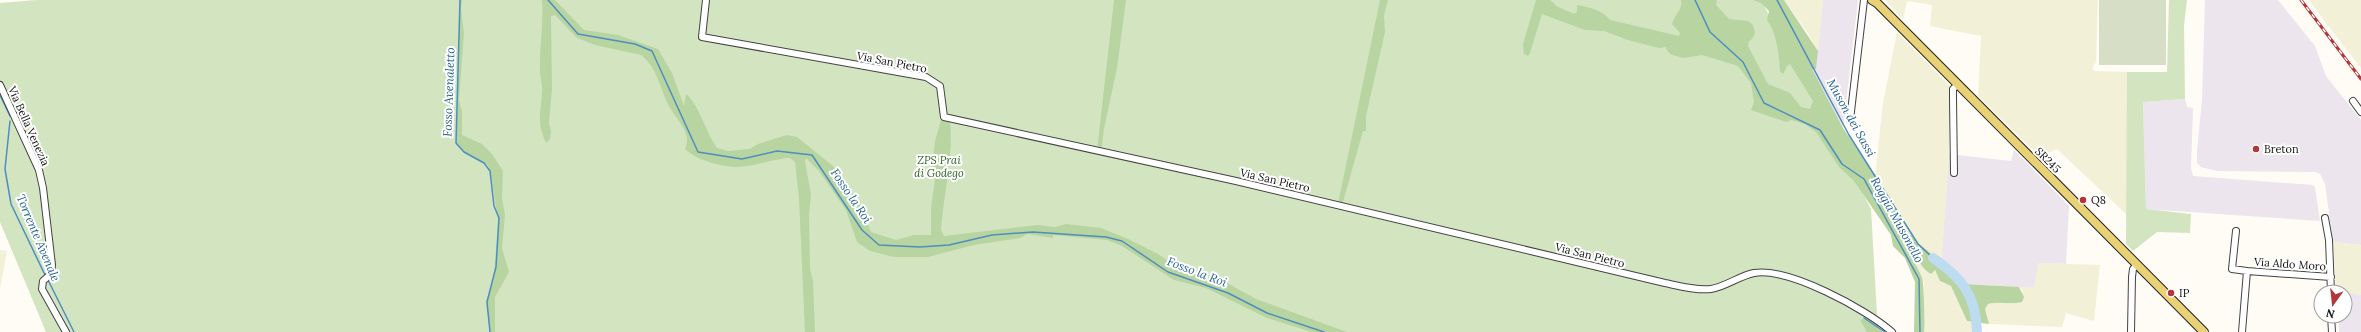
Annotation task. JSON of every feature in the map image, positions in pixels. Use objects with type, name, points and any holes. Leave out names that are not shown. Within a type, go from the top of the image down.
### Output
[{"type":"main road","name":"SR245","points":[[1875,1],[2204,332]]},
{"type":"street","name":"Via San Pietro","points":[[706,0],[702,37],[926,77],[940,86],[944,117],[1236,181],[1665,283],[1711,289],[1754,273],[1771,274],[1820,289],[1865,312],[1892,332]]},
{"type":"street","points":[[1850,120],[1864,0]]},
{"type":"street","points":[[1954,173],[1953,98],[1954,89],[1958,84]]},
{"type":"street","name":"Via Bella Venezia","points":[[0,85],[35,159],[41,179],[52,264],[46,280],[44,294],[66,332]]},
{"type":"street","points":[[2353,101],[2361,112]]},
{"type":"street","points":[[2325,218],[2329,240],[2331,284]]},
{"type":"street","name":"Via Aldo Moro","points":[[2236,231],[2232,269],[2331,277]]},
{"type":"street","points":[[2131,332],[2132,277],[2133,269],[2137,264]]},
{"type":"street","name":"Via Aldo Moro","points":[[2242,332],[2247,271]]},
{"type":"shaded area","points":[[1784,0],[1823,0],[1818,51],[1807,32]]},
{"type":"shaded area","points":[[1823,0],[1858,0],[1843,128],[1811,68],[1816,68]]},
{"type":"shaded area","points":[[1885,0],[2098,0],[2096,62],[2092,68],[2094,71],[2127,72],[2127,215],[2057,149],[2040,157],[1978,96],[1981,36],[1930,26],[1932,5],[1907,1],[1903,20]]},
{"type":"shaded area","points":[[2205,0],[2278,0],[2315,46],[2326,76],[2361,120],[2361,245],[2333,242],[2325,184],[2320,174],[2315,172],[2217,171],[2201,167],[2197,163],[2202,100]]},
{"type":"shaded area","points":[[2309,0],[2361,0],[2361,68],[2329,27]]},
{"type":"shaded area","points":[[1897,32],[1951,87],[1948,172],[1941,264],[1917,242],[1905,228],[1884,189],[1875,177],[1883,103]]},
{"type":"shaded area","points":[[2185,99],[2187,107],[2193,108],[2191,168],[2193,176],[2313,185],[2315,187],[2320,221],[2146,209],[2143,102]]},
{"type":"shaded area","points":[[2014,150],[2069,206],[2066,264],[2039,263],[2034,288],[1963,284],[1941,264],[1949,154],[2011,161]]},
{"type":"shaded area","points":[[2333,242],[2361,245],[2361,295],[2353,293],[2353,284],[2336,284]]},
{"type":"shaded area","points":[[0,250],[7,251],[0,289]]},
{"type":"shaded area","points":[[1912,258],[1935,270],[1940,281],[1951,286],[1967,321],[1977,323],[1977,332],[1924,332],[1924,283]]},
{"type":"shaded area","points":[[2038,263],[2100,265],[2094,321],[2066,313],[2062,327],[1989,324],[1985,309],[1988,304],[1998,301],[2013,304],[2023,291],[2019,287],[2034,288]]},
{"type":"shaded area","points":[[2353,293],[2361,295],[2361,332],[2339,332],[2339,324],[2353,324]]},
{"type":"green space","name":"ZPS Prai di Godego","points":[[36,0],[1761,0],[1871,209],[1878,332],[46,332],[0,222],[0,3]]},
{"type":"green space","points":[[460,0],[462,0],[461,9],[464,33],[459,100],[462,112],[462,135],[482,144],[492,154],[503,171],[502,198],[505,215],[502,248],[509,272],[495,297],[495,332],[490,332],[486,301],[494,278],[498,220],[491,175],[488,165],[463,151],[456,144]]},
{"type":"green space","points":[[542,0],[555,0],[584,30],[618,35],[658,49],[672,73],[684,106],[686,94],[695,105],[709,135],[717,148],[728,151],[750,149],[758,144],[787,135],[797,137],[833,166],[858,201],[871,232],[896,240],[914,235],[931,235],[931,208],[935,179],[932,170],[935,141],[941,120],[950,122],[951,134],[951,147],[941,230],[944,236],[1038,225],[1055,227],[1066,224],[1101,228],[1158,254],[1181,270],[1229,284],[1256,299],[1347,332],[1312,332],[1267,318],[1206,288],[1174,280],[1122,246],[1107,240],[1053,235],[1053,238],[1027,234],[1020,238],[974,245],[928,257],[894,257],[870,251],[857,242],[846,210],[819,171],[806,158],[805,162],[811,194],[809,215],[810,269],[813,281],[815,332],[805,332],[799,198],[795,162],[790,158],[786,158],[749,166],[732,167],[709,162],[694,155],[685,149],[687,136],[670,108],[655,73],[647,60],[641,55],[595,45],[577,38],[555,15],[551,16],[552,88],[549,123],[551,131],[550,139],[546,143],[540,123],[542,89],[540,62]]},
{"type":"green space","points":[[1114,0],[1126,0],[1117,68],[1104,129],[1101,152],[1097,151]]},
{"type":"green space","points":[[1380,0],[1388,0],[1384,15],[1385,32],[1366,116],[1366,131],[1363,131],[1341,209],[1338,204]]},
{"type":"green space","points":[[1536,0],[1550,0],[1558,7],[1574,14],[1577,12],[1577,5],[1586,7],[1599,11],[1610,20],[1679,36],[1680,33],[1672,24],[1680,10],[1681,0],[1717,0],[1716,5],[1729,19],[1748,21],[1753,25],[1755,33],[1749,41],[1748,46],[1768,84],[1790,93],[1801,107],[1810,109],[1813,101],[1790,64],[1787,66],[1783,74],[1780,72],[1775,38],[1767,20],[1769,11],[1761,3],[1753,0],[1784,0],[1818,51],[1816,69],[1812,69],[1843,128],[1884,189],[1905,228],[1917,242],[1958,276],[1963,284],[2019,287],[2024,297],[2022,302],[1988,304],[1985,309],[1989,324],[1967,321],[1951,286],[1940,281],[1935,270],[1931,274],[1918,261],[1912,258],[1922,278],[1924,304],[1924,332],[1914,332],[1915,282],[1905,258],[1893,246],[1891,235],[1854,181],[1839,167],[1816,132],[1805,124],[1791,120],[1786,122],[1751,110],[1754,102],[1751,83],[1738,66],[1702,55],[1683,58],[1670,54],[1665,47],[1659,48],[1628,40],[1604,31],[1585,30],[1542,14],[1528,56],[1524,54],[1523,44]]},
{"type":"green space","points":[[2099,0],[2166,0],[2166,65],[2099,65]]},
{"type":"green space","points":[[2169,0],[2187,0],[2184,26],[2185,99],[2143,102],[2146,209],[2191,214],[2190,233],[2157,232],[2133,251],[2126,244],[2127,72],[2167,72]]},
{"type":"green space","points":[[1860,320],[1868,320],[1883,332],[1867,332]]},
{"type":"waterway","name":"Fosso Avenaletto","points":[[460,0],[456,143],[464,152],[484,163],[490,171],[494,206],[499,218],[496,267],[487,302],[490,332]]},
{"type":"waterway","name":"Fosso la Roi","points":[[548,0],[578,34],[635,44],[652,51],[698,152],[742,159],[777,151],[812,155],[862,230],[879,245],[920,247],[949,245],[992,235],[1033,232],[1106,237],[1122,241],[1168,272],[1228,293],[1267,313],[1324,332]]},
{"type":"waterway","name":"Roggia Musonello","points":[[1695,0],[1710,32],[1743,62],[1764,103],[1820,130],[1842,164],[1864,179],[1919,279],[1920,332]]},
{"type":"waterway","name":"Muson dei Sassi","points":[[1777,0],[1849,135],[1918,244],[1933,258]]},
{"type":"waterway","name":"Torrente Avenale","points":[[0,95],[10,116]]},
{"type":"waterway","name":"Torrente Avenale","points":[[10,121],[5,169],[11,204],[46,277]]},
{"type":"waterway","points":[[1933,258],[1952,273],[1966,289],[1974,308],[1977,332]]},
{"type":"waterway","name":"Torrente Avenale","points":[[48,280],[74,332]]},
{"type":"waterway","points":[[1864,318],[1885,332]]},
{"type":"railway","points":[[2301,0],[2361,79]]},
{"type":"place","name":"Breton","points":[[2256,149]]},
{"type":"place","name":"Q8","points":[[2083,200]]},
{"type":"place","name":"IP","points":[[2171,293]]}]
